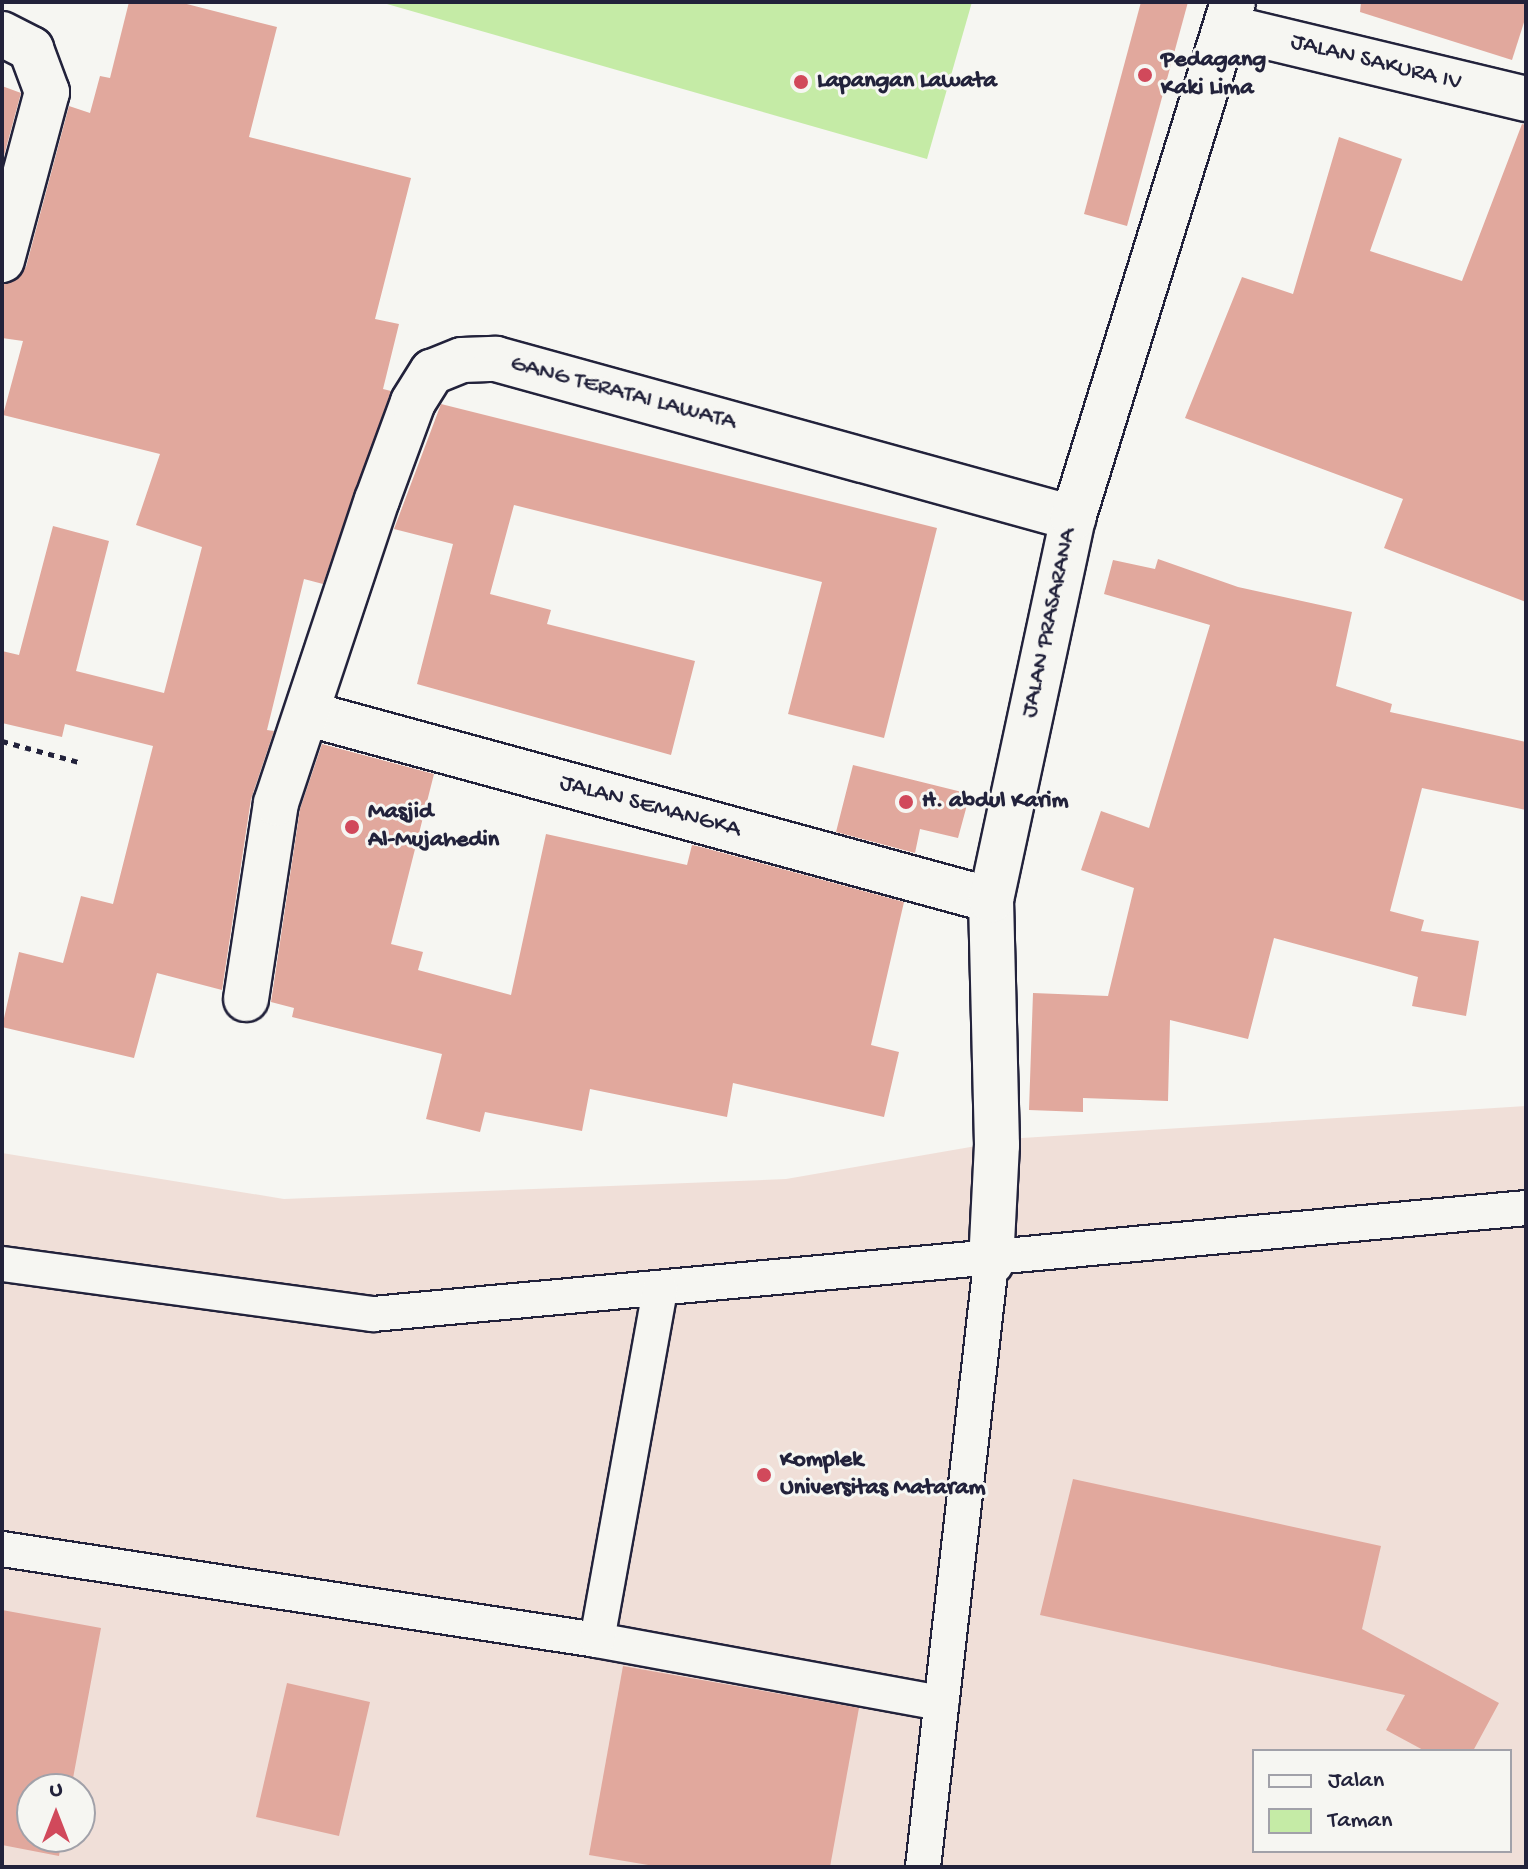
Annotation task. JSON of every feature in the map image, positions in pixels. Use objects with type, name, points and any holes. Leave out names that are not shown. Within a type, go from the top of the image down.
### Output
[{"type":"street","name":"JALAN SAKURA IV","points":[[1229,14],[1526,99]]},
{"type":"street","name":"JALAN PRASARANA","points":[[991,1263],[997,1145],[991,900],[1073,518],[1229,14]]},
{"type":"street","points":[[2,34],[31,49],[47,92],[2,260]]},
{"type":"street","name":"GANG TERATAI LAWATA","points":[[246,999],[276,803],[309,714],[413,402],[432,372],[462,360],[496,359],[1073,518]]},
{"type":"street","name":"JALAN SEMANGKA","points":[[309,714],[991,900]]},
{"type":"lane","points":[[2,1264],[373,1314],[991,1263],[1526,1208]]},
{"type":"lane","points":[[923,1867],[991,1263]]},
{"type":"lane","points":[[597,1640],[660,1290]]},
{"type":"lane","points":[[2,1549],[597,1640],[941,1703]]},
{"type":"path","points":[[2,741],[79,762]]},
{"type":"shaded area","name":"Komplek Universitas Mataram","points":[[1526,1106],[1526,1867],[2,1867],[2,1153],[284,1199],[786,1179],[1022,1138]]},
{"type":"green space","name":"Lapangan Lawata","points":[[380,2],[972,2],[927,159]]},
{"type":"building","points":[[129,2],[179,2],[277,27],[249,137],[411,178],[375,319],[399,324],[383,389],[391,391],[323,584],[304,579],[267,730],[274,731],[251,799],[222,990],[157,973],[134,1058],[2,1027],[19,952],[63,963],[81,896],[113,904],[153,746],[65,724],[62,737],[2,723],[2,651],[19,655],[53,526],[109,541],[76,671],[164,693],[202,547],[136,525],[160,454],[3,415],[23,341],[2,338],[2,284],[26,267],[69,106],[90,113],[100,76],[110,78]]},
{"type":"building","points":[[1141,2],[1188,2],[1127,226],[1084,214]]},
{"type":"building","points":[[1361,2],[1526,2],[1526,16],[1512,60],[1360,12]]},
{"type":"building","points":[[2,86],[21,93],[2,163]]},
{"type":"building","points":[[1522,124],[1526,125],[1526,602],[1384,548],[1403,499],[1185,418],[1242,277],[1293,294],[1339,137],[1402,159],[1370,251],[1462,281]]},
{"type":"building","points":[[441,404],[937,528],[884,738],[788,714],[822,582],[514,505],[490,594],[551,610],[547,624],[695,661],[671,755],[417,684],[453,544],[394,529]]},
{"type":"building","points":[[1158,559],[1238,587],[1352,612],[1336,686],[1392,704],[1390,712],[1526,742],[1526,810],[1422,788],[1390,911],[1424,920],[1421,931],[1479,941],[1466,1016],[1412,1006],[1418,977],[1274,938],[1248,1039],[1170,1020],[1168,1101],[1083,1098],[1083,1112],[1029,1110],[1033,993],[1108,996],[1134,888],[1081,870],[1101,811],[1149,828],[1210,625],[1104,594],[1113,560],[1155,569]]},
{"type":"building","points":[[322,744],[434,774],[391,944],[423,952],[418,970],[511,995],[546,834],[687,865],[692,845],[904,902],[871,1045],[899,1052],[884,1117],[733,1083],[727,1117],[590,1089],[582,1131],[485,1112],[480,1132],[426,1119],[442,1054],[292,1017],[294,1008],[271,1002],[300,809]]},
{"type":"building","name":"H. abdul Karim","points":[[853,765],[970,794],[958,838],[920,829],[915,853],[836,832]]},
{"type":"building","points":[[1073,1479],[1381,1546],[1362,1629],[1499,1703],[1474,1749],[1421,1749],[1386,1730],[1405,1695],[1040,1615]]},
{"type":"building","points":[[2,1610],[101,1628],[74,1773],[16,1773],[16,1848],[2,1845]]},
{"type":"building","points":[[623,1666],[859,1708],[830,1867],[660,1867],[589,1855]]},
{"type":"building","points":[[287,1683],[370,1702],[339,1836],[256,1817]]},
{"type":"place","name":"Pedagang Kaki Lima","points":[[1145,75]]},
{"type":"place","name":"Lapangan Lawata","points":[[801,82]]},
{"type":"place","name":"H. abdul Karim","points":[[906,802]]},
{"type":"place","name":"Masjid Al-Mujahedin","points":[[352,827]]},
{"type":"place","name":"Komplek Universitas Mataram","points":[[764,1475]]}]
